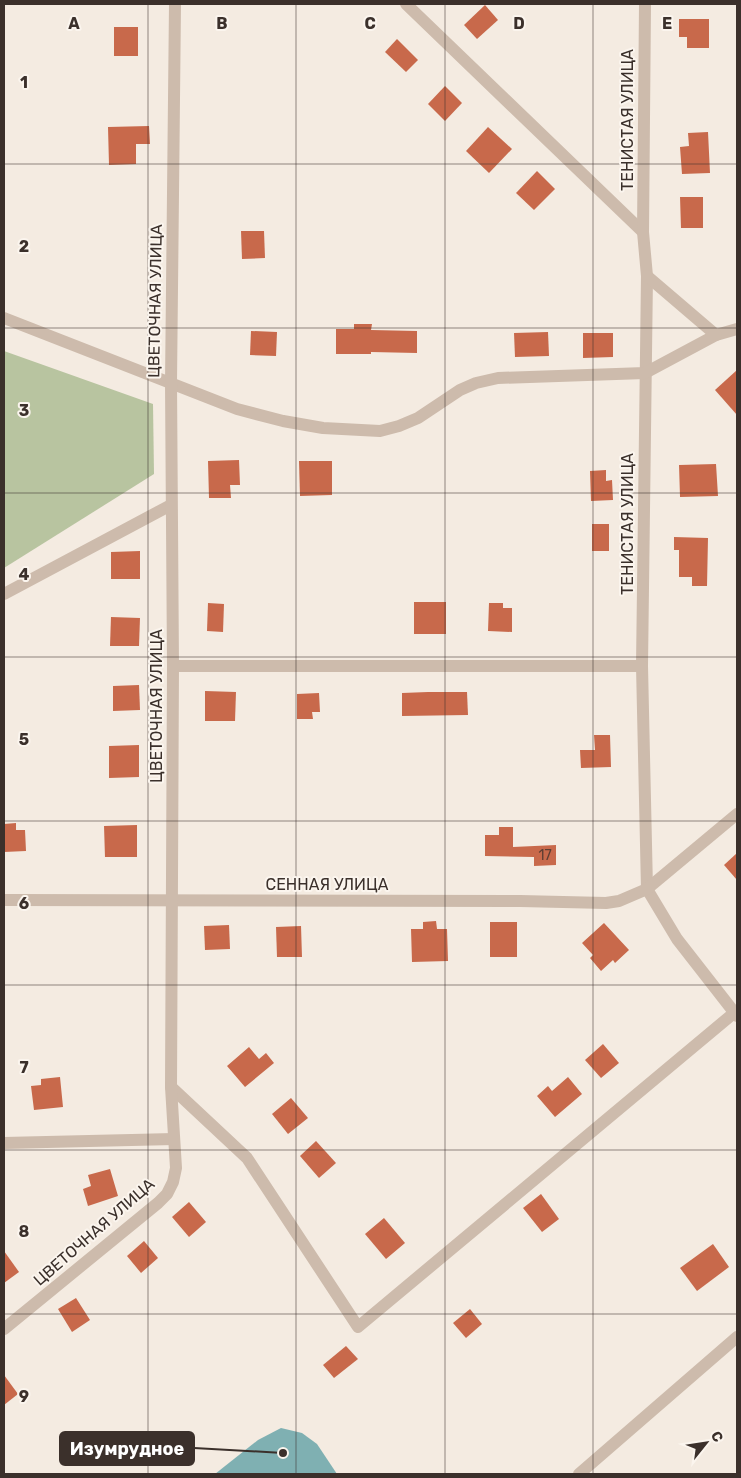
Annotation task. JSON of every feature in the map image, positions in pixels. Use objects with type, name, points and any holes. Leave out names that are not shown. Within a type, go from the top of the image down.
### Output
[{"type":"street","name":"ЦВЕТОЧНАЯ УЛИЦА","points":[[4,1329],[167,1194],[173,1182],[176,1168],[171,1087],[173,666],[170,383],[175,4]]},
{"type":"street","points":[[407,4],[643,232]]},
{"type":"street","name":"ТЕНИСТАЯ УЛИЦА","points":[[644,4],[643,232],[647,276],[642,666],[647,889],[676,940],[736,1015]]},
{"type":"street","points":[[647,276],[716,335]]},
{"type":"street","points":[[4,318],[237,409],[283,421],[323,428],[380,431],[418,418],[460,390],[476,383],[498,378],[645,373],[716,335],[737,329]]},
{"type":"street","points":[[4,594],[171,505]]},
{"type":"street","points":[[173,666],[642,666]]},
{"type":"street","name":"СЕННАЯ УЛИЦА","points":[[4,900],[606,903],[618,901],[647,889],[737,814]]},
{"type":"street","points":[[171,1087],[247,1158],[358,1327],[736,1015]]},
{"type":"street","points":[[4,1143],[174,1139]]},
{"type":"street","points":[[579,1474],[737,1337]]},
{"type":"green space","points":[[4,351],[153,404],[154,474],[4,568]]},
{"type":"water","points":[[281,1428],[302,1433],[317,1444],[337,1474],[215,1474],[258,1440]]},
{"type":"building","points":[[485,5],[498,20],[477,39],[464,25]]},
{"type":"building","points":[[679,19],[709,19],[709,48],[687,48],[687,37],[679,37]]},
{"type":"building","points":[[114,27],[138,27],[138,56],[114,56]]},
{"type":"building","points":[[397,39],[418,60],[406,72],[385,52]]},
{"type":"building","points":[[445,86],[462,103],[445,121],[428,104]]},
{"type":"building","points":[[149,126],[150,144],[136,144],[136,164],[109,165],[108,127]]},
{"type":"building","points":[[488,127],[512,149],[489,173],[466,151]]},
{"type":"building","points":[[708,132],[710,173],[682,174],[680,147],[689,146],[688,133]]},
{"type":"building","points":[[537,171],[555,189],[534,210],[516,193]]},
{"type":"building","points":[[680,197],[703,197],[703,228],[681,228]]},
{"type":"building","points":[[241,231],[264,231],[265,258],[242,259]]},
{"type":"building","points":[[354,324],[372,324],[371,330],[417,331],[417,353],[371,352],[371,354],[336,354],[336,329],[354,329]]},
{"type":"building","points":[[251,331],[277,332],[276,356],[250,355]]},
{"type":"building","points":[[548,332],[549,356],[515,357],[514,333]]},
{"type":"building","points":[[583,333],[613,333],[613,357],[583,358]]},
{"type":"building","points":[[737,370],[737,415],[715,390]]},
{"type":"building","points":[[239,460],[240,485],[230,485],[231,498],[209,498],[208,461]]},
{"type":"building","points":[[299,461],[332,461],[332,495],[300,496]]},
{"type":"building","points":[[716,464],[718,496],[680,497],[679,465]]},
{"type":"building","points":[[606,470],[606,481],[612,480],[613,500],[591,501],[590,471]]},
{"type":"building","points":[[592,524],[609,524],[609,551],[592,551]]},
{"type":"building","points":[[674,537],[708,538],[707,586],[692,586],[692,577],[679,577],[679,550],[674,550]]},
{"type":"building","points":[[140,551],[140,579],[111,579],[111,552]]},
{"type":"building","points":[[414,602],[446,602],[446,634],[414,634]]},
{"type":"building","points":[[208,603],[224,604],[223,632],[207,631]]},
{"type":"building","points":[[489,603],[503,603],[503,608],[512,608],[512,632],[488,631]]},
{"type":"building","points":[[111,617],[140,618],[139,646],[110,646]]},
{"type":"building","points":[[139,685],[140,710],[113,711],[113,686]]},
{"type":"building","points":[[205,691],[236,692],[235,721],[205,721]]},
{"type":"building","points":[[467,692],[468,715],[402,716],[402,693]]},
{"type":"building","points":[[319,693],[320,712],[312,712],[313,719],[297,719],[297,694]]},
{"type":"building","points":[[594,735],[610,735],[611,767],[581,768],[580,750],[595,750]]},
{"type":"building","points":[[139,745],[139,777],[109,778],[109,746]]},
{"type":"building","points":[[16,823],[16,830],[25,830],[26,851],[4,852],[4,824]]},
{"type":"building","points":[[137,825],[137,857],[105,857],[104,826]]},
{"type":"building","points":[[499,827],[513,827],[513,847],[556,845],[556,865],[534,866],[534,857],[485,856],[485,835],[499,835]]},
{"type":"building","points":[[737,853],[737,880],[724,865]]},
{"type":"building","points":[[436,921],[437,929],[447,929],[448,961],[412,962],[411,929],[423,929],[423,922]]},
{"type":"building","points":[[490,922],[517,922],[517,957],[490,957]]},
{"type":"building","points":[[604,923],[629,950],[615,963],[613,960],[601,971],[590,958],[593,955],[582,943]]},
{"type":"building","points":[[229,925],[230,949],[205,950],[204,926]]},
{"type":"building","points":[[301,926],[302,957],[277,957],[276,927]]},
{"type":"building","points":[[603,1044],[619,1063],[601,1078],[585,1060]]},
{"type":"building","points":[[249,1047],[259,1059],[266,1053],[274,1063],[245,1087],[227,1066]]},
{"type":"building","points":[[60,1077],[63,1107],[34,1110],[31,1086],[41,1085],[41,1079]]},
{"type":"building","points":[[568,1077],[582,1094],[555,1117],[537,1096],[548,1086],[552,1091]]},
{"type":"building","points":[[291,1098],[308,1118],[288,1134],[272,1114]]},
{"type":"building","points":[[316,1141],[336,1163],[319,1178],[300,1156]]},
{"type":"building","points":[[110,1169],[118,1196],[88,1206],[83,1189],[91,1186],[88,1175]]},
{"type":"building","points":[[541,1194],[559,1219],[542,1232],[523,1208]]},
{"type":"building","points":[[189,1202],[206,1222],[189,1237],[172,1217]]},
{"type":"building","points":[[384,1218],[405,1243],[386,1259],[365,1234]]},
{"type":"building","points":[[144,1241],[158,1258],[141,1273],[127,1256]]},
{"type":"building","points":[[713,1244],[729,1267],[697,1291],[680,1268]]},
{"type":"building","points":[[4,1251],[19,1272],[4,1283]]},
{"type":"building","points":[[76,1298],[90,1320],[72,1332],[58,1309]]},
{"type":"building","points":[[470,1309],[482,1324],[466,1338],[453,1323]]},
{"type":"building","points":[[346,1346],[358,1359],[334,1378],[323,1365]]},
{"type":"building","points":[[4,1375],[18,1394],[4,1405]]},
{"type":"place","name":"Изумрудное","points":[[283,1453]]}]
